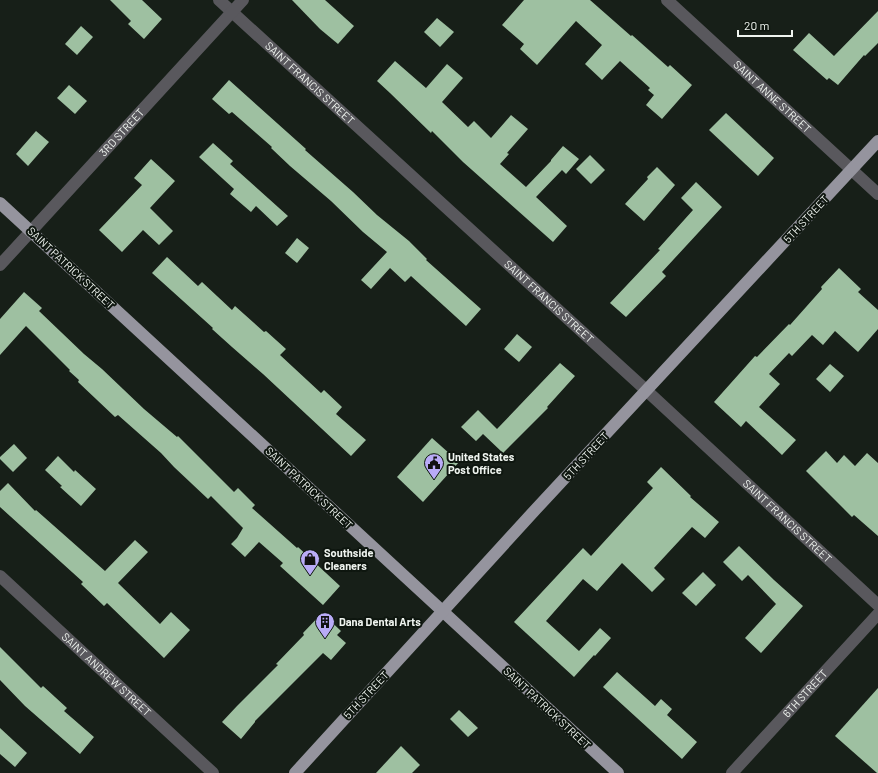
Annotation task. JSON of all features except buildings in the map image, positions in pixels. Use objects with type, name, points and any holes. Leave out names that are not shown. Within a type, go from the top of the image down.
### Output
[{"type":"main road","name":"5TH STREET","points":[[295,773],[536,509],[878,141]]},
{"type":"main road","name":"SAINT PATRICK STREET","points":[[0,203],[618,773]]},
{"type":"street","name":"SAINT FRANCIS STREET","points":[[219,0],[647,391],[878,605]]},
{"type":"street","name":"3RD STREET","points":[[0,265],[243,0]]},
{"type":"street","name":"SAINT ANNE STREET","points":[[667,0],[878,194]]},
{"type":"street","name":"SAINT ANDREW STREET","points":[[0,576],[213,773]]},
{"type":"street","name":"6TH STREET","points":[[732,773],[878,614]]},
{"type":"place","name":"United States Post Office","points":[[434,480]]},
{"type":"place","name":"Southside Cleaners","points":[[310,576]]},
{"type":"place","name":"Dana Dental Arts","points":[[325,639]]}]
